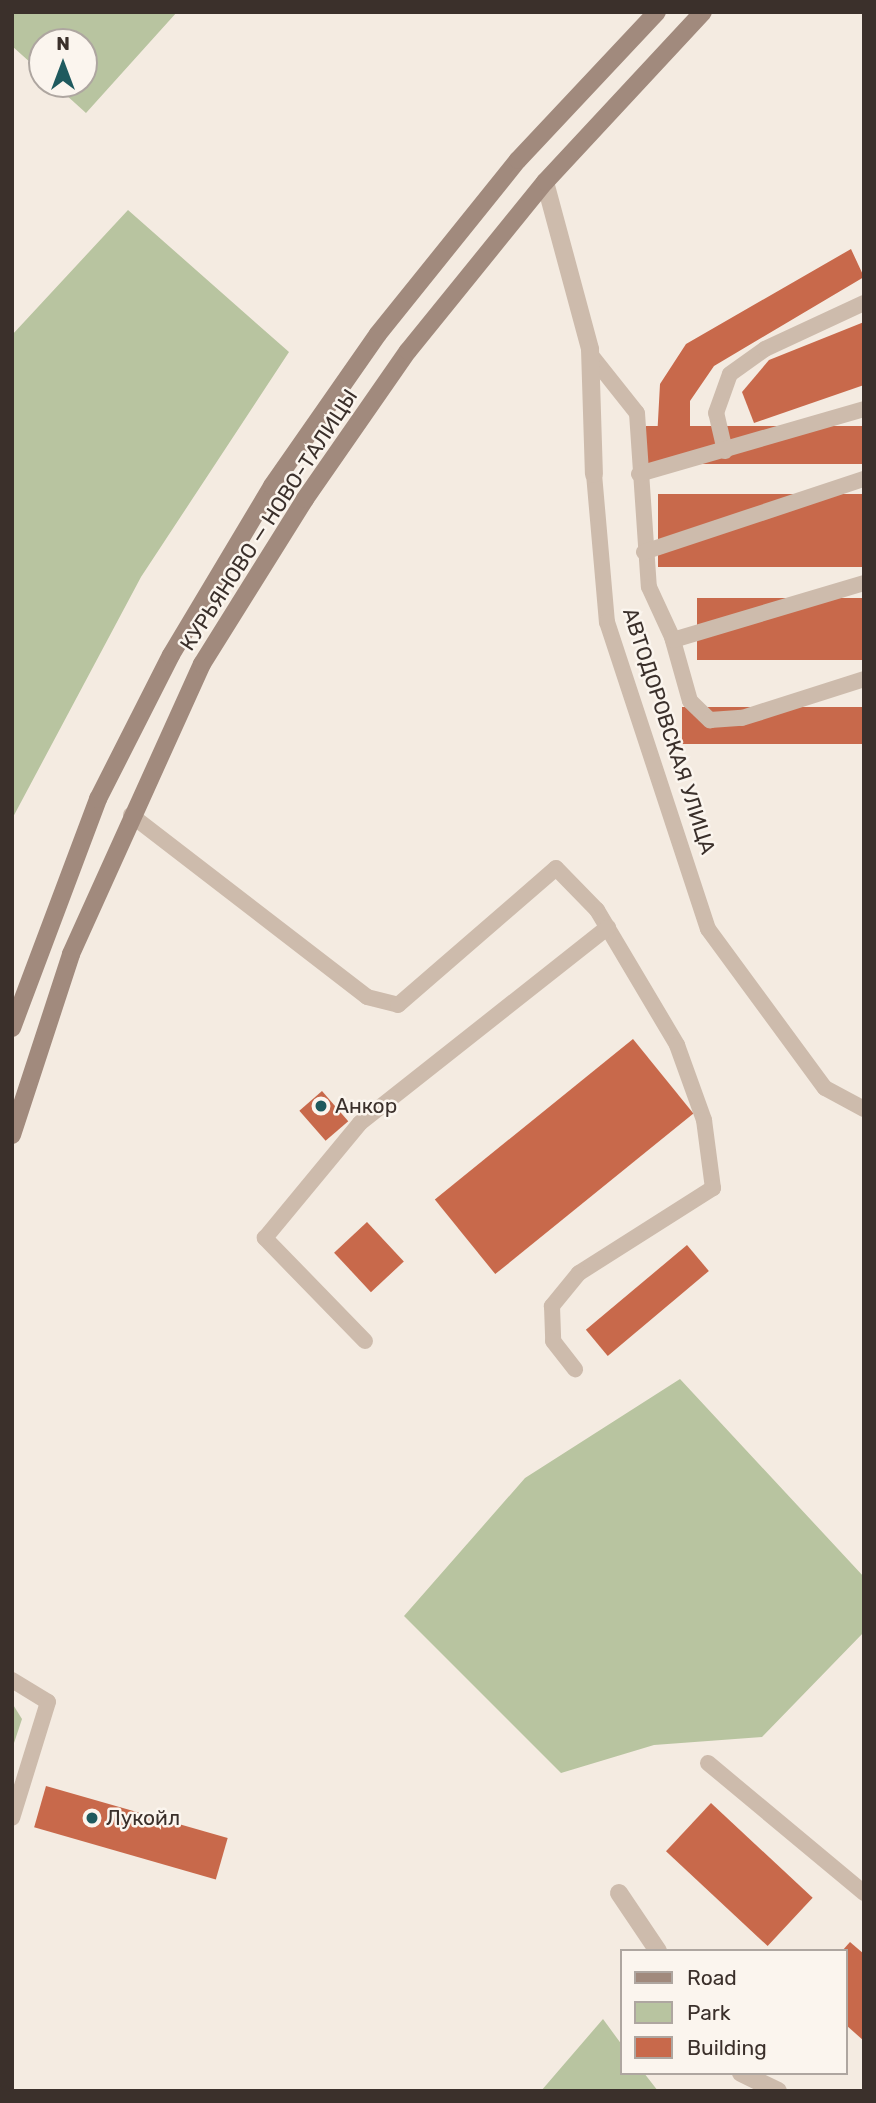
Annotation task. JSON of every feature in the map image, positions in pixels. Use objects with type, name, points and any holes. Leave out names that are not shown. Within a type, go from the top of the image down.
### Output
[{"type":"main road","name":"КУРЬЯНОВО — НОВО-ТАЛИЦЫ","points":[[12,1028],[98,799],[171,655],[272,486],[378,334],[501,182],[657,12]]},
{"type":"main road","name":"КУРЬЯНОВО — НОВО-ТАЛИЦЫ","points":[[12,1135],[71,954],[131,815],[202,664],[304,499],[408,351],[545,182],[702,12]]},
{"type":"street","name":"АВТОДОРОВСКАЯ УЛИЦА","points":[[545,182],[590,354],[594,474]]},
{"type":"street","points":[[619,1893],[657,1949]]},
{"type":"street","points":[[745,2075],[778,2091]]},
{"type":"lane","points":[[725,451],[716,413],[730,374],[765,349],[864,303]]},
{"type":"lane","points":[[590,354],[637,413],[644,552],[649,587],[673,640],[690,701],[710,720],[742,718],[864,679]]},
{"type":"lane","points":[[639,474],[864,409]]},
{"type":"lane","name":"АВТОДОРОВСКАЯ УЛИЦА","points":[[594,474],[607,622],[708,929],[825,1088],[864,1109]]},
{"type":"lane","points":[[644,552],[864,479]]},
{"type":"lane","points":[[673,640],[864,583]]},
{"type":"lane","points":[[131,815],[367,997],[398,1005],[556,868],[608,927],[677,1045],[704,1119],[713,1188],[579,1273],[552,1306],[553,1341],[575,1369]]},
{"type":"lane","points":[[365,1341],[265,1238],[360,1123],[608,927]]},
{"type":"lane","points":[[12,1680],[48,1702],[12,1818]]},
{"type":"lane","points":[[708,1763],[864,1893]]},
{"type":"green space","points":[[12,12],[177,12],[86,113],[69,98],[98,98],[98,28],[28,28],[28,60],[12,46]]},
{"type":"green space","points":[[128,210],[289,352],[141,577],[12,819],[12,335]]},
{"type":"green space","points":[[680,1379],[864,1577],[864,1632],[762,1737],[654,1745],[561,1773],[404,1616],[525,1478]]},
{"type":"green space","points":[[12,1703],[22,1719],[12,1749]]},
{"type":"green space","points":[[603,2019],[620,2042],[620,2075],[646,2075],[658,2091],[541,2091]]},
{"type":"building","points":[[851,249],[864,277],[714,366],[690,401],[690,453],[656,457],[660,384],[686,344]]},
{"type":"building","points":[[864,322],[864,385],[754,423],[742,392],[769,360]]},
{"type":"building","points":[[646,426],[864,426],[864,464],[646,464]]},
{"type":"building","points":[[658,494],[864,494],[864,567],[658,567]]},
{"type":"building","points":[[697,598],[864,598],[864,660],[697,660]]},
{"type":"building","points":[[682,707],[864,707],[864,744],[682,744]]},
{"type":"building","points":[[633,1039],[693,1114],[495,1274],[435,1199]]},
{"type":"building","points":[[322,1091],[348,1121],[326,1141],[299,1111]]},
{"type":"building","points":[[367,1222],[404,1261],[371,1292],[334,1253]]},
{"type":"building","points":[[687,1245],[709,1271],[608,1356],[586,1330]]},
{"type":"building","points":[[46,1786],[228,1838],[216,1879],[34,1827]]},
{"type":"building","points":[[711,1803],[813,1898],[768,1946],[666,1851]]},
{"type":"building","points":[[850,1942],[864,1954],[864,2041],[848,2027],[848,1949],[844,1949]]},
{"type":"place","name":"Анкор","points":[[321,1106]]},
{"type":"place","name":"Лукойл","points":[[92,1818]]}]
